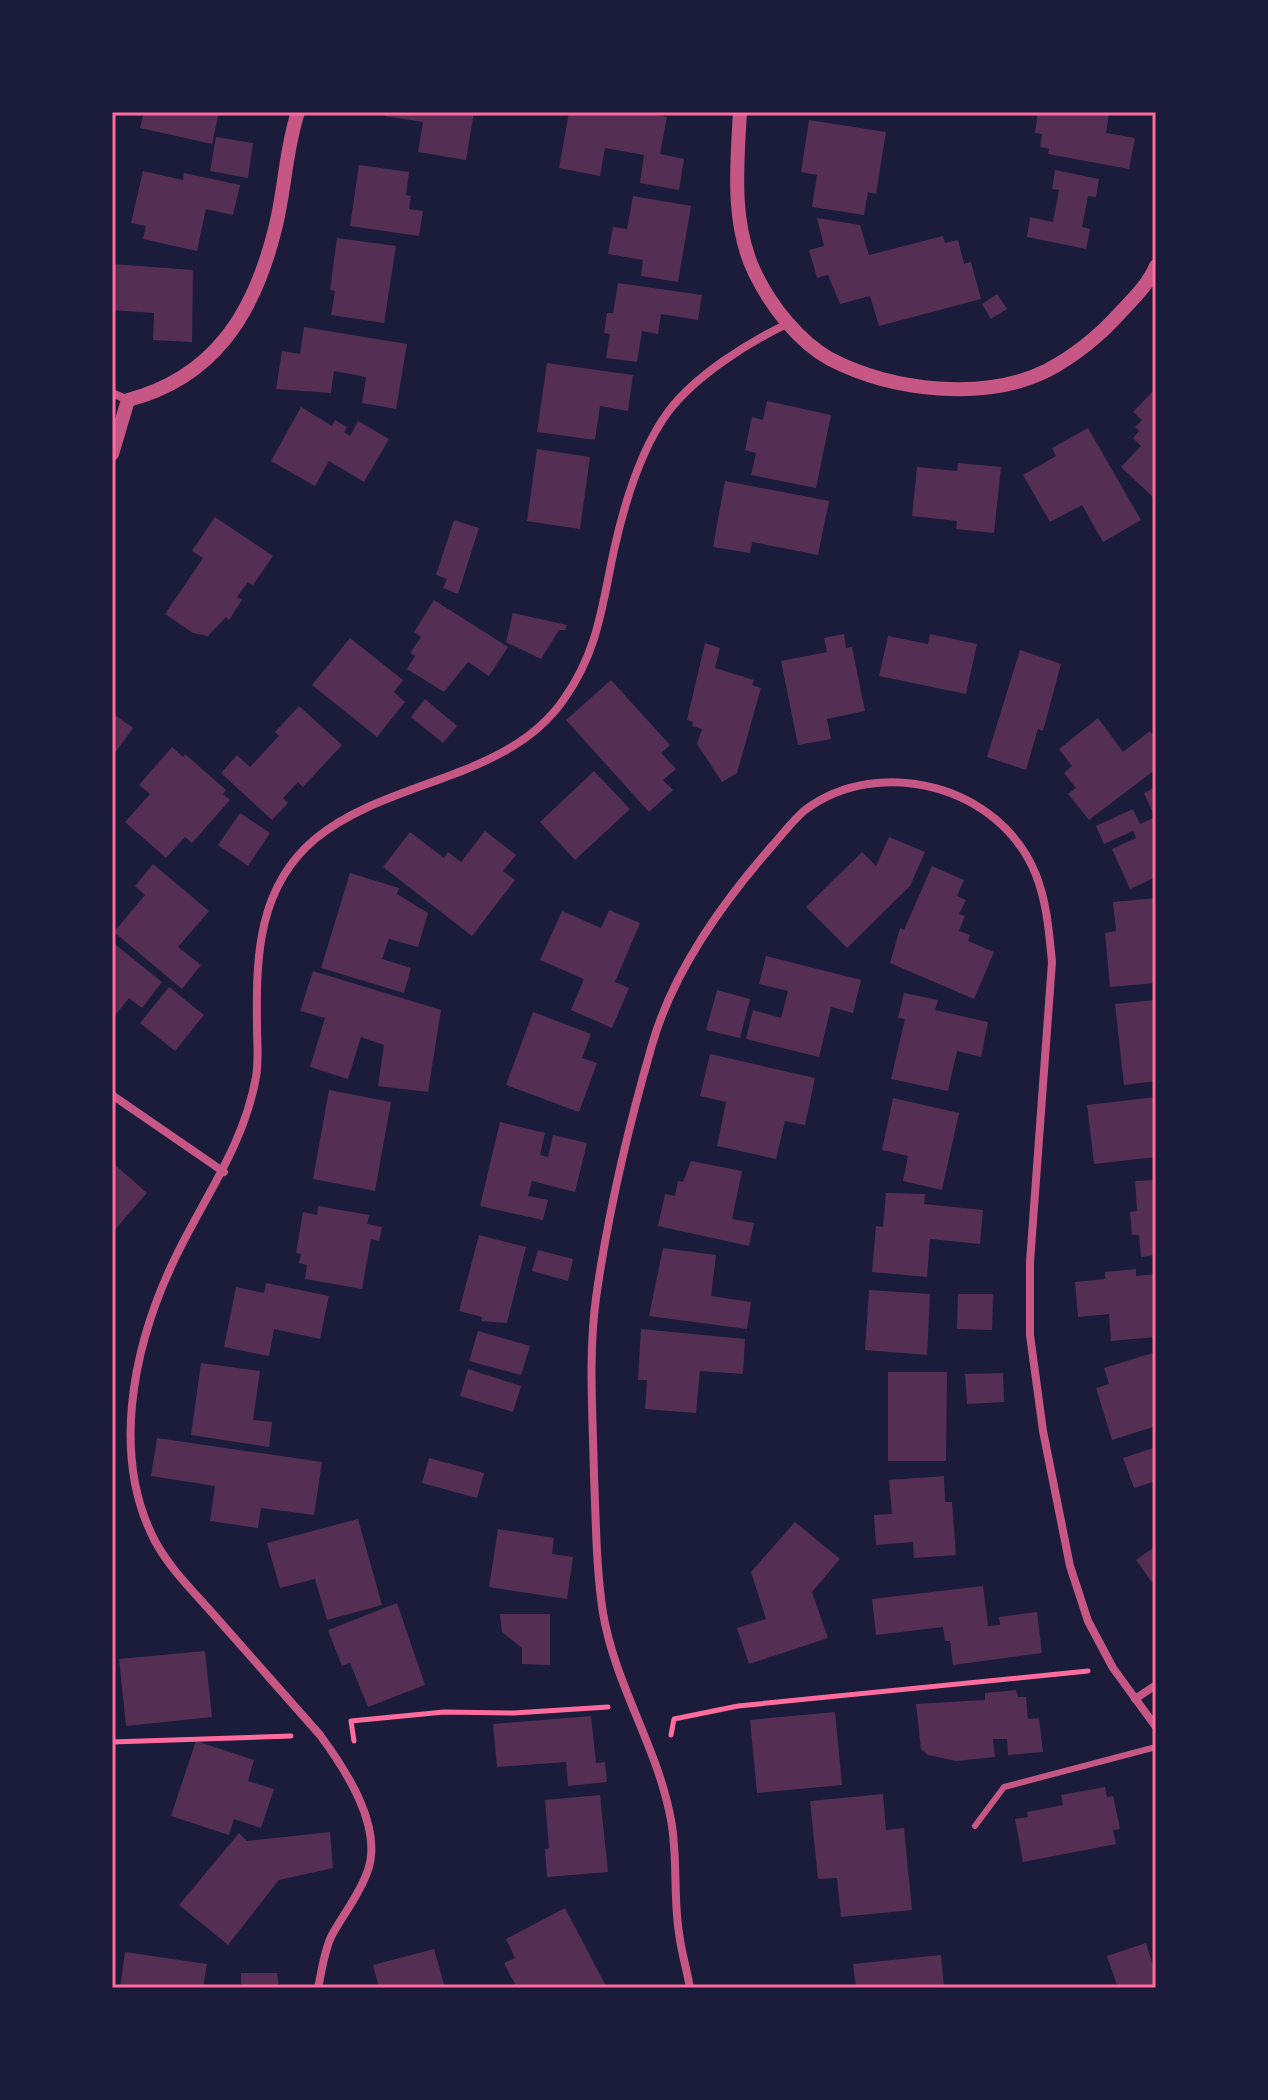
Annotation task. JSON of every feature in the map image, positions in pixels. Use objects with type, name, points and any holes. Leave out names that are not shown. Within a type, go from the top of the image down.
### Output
[{"type":"street","points":[[112,393],[128,400],[162,391],[200,368],[229,335],[261,273],[274,232],[290,135],[298,112]]},
{"type":"street","points":[[740,112],[737,174],[745,250],[759,281],[787,324],[829,358],[891,382],[943,388],[1002,385],[1047,370],[1101,333],[1146,285],[1156,266]]},
{"type":"street","points":[[318,1988],[330,1938],[369,1868],[371,1844],[366,1819],[338,1760],[320,1735],[175,1571],[146,1518],[134,1472],[131,1438],[138,1357],[170,1269],[224,1172],[246,1118],[257,1073],[256,965],[262,928],[273,894],[292,865],[316,839],[372,803],[495,758],[551,719],[585,670],[628,490],[668,412],[746,344],[787,324]]},
{"type":"street","points":[[112,454],[128,400]]},
{"type":"street","points":[[690,1988],[678,1931],[671,1818],[652,1758],[629,1704],[603,1615],[596,1535],[592,1368],[595,1301],[607,1235],[653,1039],[688,960],[740,882],[803,811],[843,789],[889,781],[919,783],[953,793],[1002,824],[1035,871],[1048,916],[1052,962],[1030,1262],[1030,1335],[1043,1431],[1070,1566],[1088,1621],[1113,1668],[1156,1727]]},
{"type":"street","points":[[112,1095],[224,1172]]},
{"type":"street","points":[[1135,1699],[1156,1685]]},
{"type":"lane","points":[[975,1826],[1004,1787],[1156,1747]]},
{"type":"path","points":[[652,1758],[668,1751],[674,1719],[738,1706],[1046,1678],[1113,1668]]},
{"type":"path","points":[[351,1721],[444,1712],[583,1710]]},
{"type":"path","points":[[112,1742],[320,1735]]},
{"type":"building","points":[[144,112],[219,112],[212,144],[140,128]]},
{"type":"building","points":[[386,112],[474,112],[466,160],[418,152],[423,122],[385,116]]},
{"type":"building","points":[[569,112],[640,112],[667,117],[660,154],[684,159],[679,190],[640,183],[644,155],[605,148],[600,176],[559,168]]},
{"type":"building","points":[[1038,112],[1109,112],[1106,133],[1135,138],[1129,169],[1048,154],[1049,149],[1040,147],[1042,134],[1035,133]]},
{"type":"building","points":[[809,120],[886,132],[876,194],[868,192],[864,215],[812,207],[817,175],[801,172]]},
{"type":"building","points":[[216,137],[253,143],[248,178],[210,171]]},
{"type":"building","points":[[359,165],[409,172],[406,195],[411,196],[409,209],[423,211],[419,236],[350,226]]},
{"type":"building","points":[[1055,170],[1099,179],[1096,197],[1088,196],[1082,227],[1090,229],[1086,249],[1027,237],[1030,217],[1053,222],[1059,190],[1052,189]]},
{"type":"building","points":[[143,171],[183,180],[184,173],[240,185],[233,215],[206,209],[197,251],[143,239],[146,226],[131,223]]},
{"type":"building","points":[[633,196],[691,206],[678,282],[641,276],[643,260],[608,254],[613,227],[627,229]]},
{"type":"building","points":[[817,218],[860,225],[869,255],[943,236],[945,243],[958,240],[964,264],[971,262],[981,299],[879,326],[870,296],[840,304],[828,275],[817,278],[809,250],[824,246]]},
{"type":"building","points":[[337,238],[396,246],[384,323],[331,315],[335,291],[330,290]]},
{"type":"building","points":[[112,264],[193,270],[192,342],[153,340],[154,313],[112,310]]},
{"type":"building","points":[[618,283],[702,295],[698,320],[661,314],[658,334],[642,331],[637,362],[606,358],[610,334],[604,333],[607,313],[613,313]]},
{"type":"building","points":[[997,294],[1007,309],[991,319],[982,304]]},
{"type":"building","points":[[304,327],[407,344],[396,409],[362,403],[366,377],[334,371],[331,393],[276,389],[282,351],[300,354]]},
{"type":"building","points":[[547,363],[633,375],[628,411],[600,406],[595,440],[537,432]]},
{"type":"building","points":[[1156,388],[1156,500],[1121,467],[1141,446],[1133,438],[1139,431],[1135,427],[1142,420],[1133,412]]},
{"type":"building","points":[[767,401],[831,415],[816,488],[751,475],[756,453],[745,450],[752,417],[763,420]]},
{"type":"building","points":[[301,407],[332,426],[335,420],[347,427],[344,432],[350,436],[358,421],[389,439],[364,482],[329,461],[315,486],[271,461]]},
{"type":"building","points":[[1088,428],[1141,520],[1103,542],[1082,505],[1050,522],[1023,475],[1056,456],[1052,448]]},
{"type":"building","points":[[537,449],[590,457],[580,529],[527,521]]},
{"type":"building","points":[[958,463],[1001,467],[994,533],[956,529],[957,521],[912,516],[917,467],[957,471]]},
{"type":"building","points":[[725,481],[829,501],[818,555],[752,542],[750,553],[713,547]]},
{"type":"building","points":[[215,517],[273,556],[253,585],[248,582],[237,597],[242,600],[229,620],[226,617],[208,636],[193,633],[165,614],[203,558],[192,551]]},
{"type":"building","points":[[454,520],[479,528],[458,594],[443,588],[447,579],[436,575]]},
{"type":"building","points":[[434,600],[508,647],[489,676],[468,662],[444,692],[407,669],[415,656],[410,653],[421,637],[414,632]]},
{"type":"building","points":[[513,613],[567,625],[565,630],[559,630],[541,659],[506,642]]},
{"type":"building","points":[[844,634],[846,648],[852,647],[865,711],[827,719],[831,739],[798,745],[781,661],[827,652],[824,638]]},
{"type":"building","points":[[930,634],[977,644],[966,694],[879,676],[888,636],[928,644]]},
{"type":"building","points":[[350,638],[403,680],[394,692],[405,702],[377,737],[312,685]]},
{"type":"building","points":[[705,643],[720,648],[715,668],[754,680],[752,685],[761,688],[737,773],[722,782],[697,744],[702,729],[692,726],[693,722],[687,720]]},
{"type":"building","points":[[1020,650],[1061,664],[1043,731],[1038,729],[1026,770],[987,757]]},
{"type":"building","points":[[611,680],[670,745],[661,753],[676,769],[663,780],[673,790],[649,812],[566,720]]},
{"type":"building","points":[[425,699],[457,726],[443,743],[411,717]]},
{"type":"building","points":[[299,706],[342,745],[303,787],[298,782],[283,798],[288,803],[272,820],[221,773],[237,755],[250,767],[279,736],[275,732]]},
{"type":"building","points":[[112,713],[133,728],[112,757]]},
{"type":"building","points":[[1098,718],[1123,752],[1150,731],[1156,739],[1156,769],[1089,820],[1068,794],[1076,788],[1064,773],[1072,766],[1059,749]]},
{"type":"building","points":[[172,747],[183,757],[185,754],[226,790],[223,794],[230,800],[192,843],[185,837],[166,858],[125,822],[150,794],[139,785]]},
{"type":"building","points":[[594,771],[630,809],[575,860],[540,822]]},
{"type":"building","points":[[1156,787],[1156,877],[1130,889],[1112,849],[1136,838],[1133,831],[1104,844],[1096,826],[1133,809],[1140,824],[1155,817],[1144,793]]},
{"type":"building","points":[[240,813],[270,833],[248,866],[218,845]]},
{"type":"building","points":[[485,831],[516,855],[503,871],[515,880],[472,936],[383,867],[410,832],[444,858],[448,852],[461,862]]},
{"type":"building","points":[[889,837],[925,852],[910,886],[847,948],[806,907],[862,852],[876,866]]},
{"type":"building","points":[[153,864],[209,911],[178,947],[201,965],[182,989],[114,932],[145,895],[135,886]]},
{"type":"building","points":[[932,866],[964,880],[957,896],[966,900],[959,914],[965,916],[959,931],[970,935],[968,941],[994,952],[974,999],[890,963],[900,928],[904,930]]},
{"type":"building","points":[[350,873],[399,888],[397,894],[428,913],[418,947],[389,939],[382,959],[411,968],[404,993],[321,968]]},
{"type":"building","points":[[1156,898],[1156,983],[1110,987],[1105,933],[1116,931],[1113,902]]},
{"type":"building","points":[[609,910],[640,923],[615,982],[629,988],[612,1028],[571,1010],[584,979],[540,960],[562,911],[601,928]]},
{"type":"building","points":[[112,942],[162,982],[142,1008],[129,998],[112,1019]]},
{"type":"building","points":[[766,956],[861,980],[853,1013],[831,1007],[819,1057],[746,1039],[753,1010],[781,1018],[788,991],[759,984]]},
{"type":"building","points":[[313,971],[441,1010],[428,1092],[378,1086],[384,1045],[361,1037],[348,1079],[310,1067],[325,1018],[300,1011]]},
{"type":"building","points":[[169,987],[204,1015],[175,1051],[140,1023]]},
{"type":"building","points":[[717,990],[750,999],[740,1038],[706,1030]]},
{"type":"building","points":[[904,993],[938,1000],[935,1010],[988,1022],[981,1057],[957,1051],[948,1091],[891,1079],[905,1019],[898,1018]]},
{"type":"building","points":[[1156,1000],[1156,1081],[1124,1085],[1115,1004]]},
{"type":"building","points":[[533,1012],[591,1034],[582,1058],[597,1063],[579,1112],[506,1085]]},
{"type":"building","points":[[710,1054],[815,1078],[805,1125],[785,1121],[776,1159],[717,1146],[726,1102],[700,1096]]},
{"type":"building","points":[[329,1090],[391,1102],[375,1191],[313,1179]]},
{"type":"building","points":[[1156,1097],[1156,1157],[1094,1164],[1087,1105]]},
{"type":"building","points":[[893,1098],[959,1113],[942,1190],[903,1181],[908,1156],[882,1150]]},
{"type":"building","points":[[500,1122],[545,1133],[540,1155],[548,1157],[553,1135],[587,1143],[575,1192],[532,1181],[528,1196],[548,1200],[543,1220],[480,1206]]},
{"type":"building","points":[[691,1161],[742,1171],[732,1219],[754,1223],[749,1246],[658,1226],[665,1194],[675,1196],[678,1181],[683,1182]]},
{"type":"building","points":[[112,1162],[147,1193],[112,1233]]},
{"type":"building","points":[[1156,1180],[1156,1255],[1141,1257],[1139,1235],[1132,1235],[1130,1212],[1137,1211],[1135,1181]]},
{"type":"building","points":[[886,1193],[925,1194],[924,1204],[983,1210],[980,1244],[930,1239],[927,1277],[872,1272],[876,1226],[883,1227]]},
{"type":"building","points":[[318,1206],[369,1215],[367,1224],[382,1227],[379,1241],[371,1239],[362,1289],[305,1279],[307,1265],[299,1263],[301,1254],[296,1253],[303,1212],[317,1215]]},
{"type":"building","points":[[479,1235],[526,1247],[507,1323],[481,1321],[482,1317],[459,1311]]},
{"type":"building","points":[[663,1248],[716,1255],[711,1296],[751,1302],[747,1329],[649,1316]]},
{"type":"building","points":[[538,1250],[573,1259],[568,1281],[532,1271]]},
{"type":"building","points":[[1136,1269],[1136,1276],[1156,1274],[1156,1337],[1111,1341],[1109,1314],[1078,1317],[1075,1282],[1105,1279],[1105,1272]]},
{"type":"building","points":[[266,1283],[329,1296],[320,1339],[274,1329],[269,1356],[224,1347],[236,1287],[264,1293]]},
{"type":"building","points":[[869,1290],[930,1294],[927,1355],[865,1350]]},
{"type":"building","points":[[958,1294],[993,1294],[992,1330],[957,1329]]},
{"type":"building","points":[[641,1329],[745,1339],[743,1374],[700,1371],[696,1413],[645,1409],[647,1380],[638,1380]]},
{"type":"building","points":[[478,1331],[530,1346],[521,1375],[469,1361]]},
{"type":"building","points":[[1156,1352],[1156,1426],[1112,1440],[1096,1388],[1109,1384],[1104,1368]]},
{"type":"building","points":[[201,1363],[260,1371],[253,1420],[272,1422],[269,1447],[191,1435]]},
{"type":"building","points":[[468,1369],[521,1386],[513,1412],[460,1396]]},
{"type":"building","points":[[888,1372],[947,1372],[946,1461],[888,1461]]},
{"type":"building","points":[[1003,1373],[1004,1402],[967,1404],[965,1374]]},
{"type":"building","points":[[157,1438],[322,1462],[314,1515],[261,1508],[258,1528],[210,1521],[215,1486],[151,1476]]},
{"type":"building","points":[[1156,1447],[1156,1481],[1134,1488],[1123,1458]]},
{"type":"building","points":[[429,1458],[484,1473],[477,1498],[422,1483]]},
{"type":"building","points":[[944,1476],[945,1502],[952,1502],[956,1555],[914,1558],[913,1542],[876,1545],[874,1515],[892,1514],[889,1480]]},
{"type":"building","points":[[358,1519],[382,1605],[327,1620],[315,1579],[280,1588],[267,1543]]},
{"type":"building","points":[[795,1522],[840,1559],[812,1592],[828,1638],[749,1664],[737,1628],[766,1619],[751,1572]]},
{"type":"building","points":[[498,1529],[554,1538],[552,1554],[573,1557],[567,1599],[489,1587]]},
{"type":"building","points":[[1156,1546],[1156,1588],[1136,1560]]},
{"type":"building","points":[[983,1586],[988,1626],[1000,1625],[999,1617],[1037,1612],[1042,1653],[953,1665],[950,1641],[945,1641],[943,1627],[876,1635],[872,1599]]},
{"type":"building","points":[[397,1603],[425,1685],[368,1707],[350,1663],[342,1666],[328,1630]]},
{"type":"building","points":[[500,1614],[550,1614],[550,1665],[522,1664],[522,1648],[502,1632]]},
{"type":"building","points":[[205,1651],[212,1717],[126,1726],[119,1659]]},
{"type":"building","points":[[1016,1690],[1018,1697],[1026,1697],[1028,1719],[1039,1718],[1043,1752],[1008,1755],[1007,1739],[993,1739],[995,1757],[956,1761],[928,1755],[921,1749],[916,1704],[985,1700],[985,1693]]},
{"type":"building","points":[[835,1712],[842,1785],[757,1793],[750,1720]]},
{"type":"building","points":[[591,1716],[596,1763],[605,1762],[607,1782],[568,1786],[566,1762],[497,1767],[493,1724]]},
{"type":"building","points":[[196,1741],[254,1760],[248,1781],[274,1789],[261,1828],[234,1819],[229,1835],[171,1816]]},
{"type":"building","points":[[1105,1787],[1107,1797],[1113,1796],[1120,1829],[1113,1830],[1116,1844],[1023,1862],[1015,1819],[1028,1817],[1027,1812],[1063,1805],[1061,1795]]},
{"type":"building","points":[[883,1794],[886,1830],[904,1828],[912,1910],[841,1917],[837,1878],[818,1879],[810,1801]]},
{"type":"building","points":[[600,1795],[608,1872],[547,1877],[545,1849],[549,1848],[545,1800]]},
{"type":"building","points":[[330,1832],[333,1868],[279,1880],[228,1945],[179,1905],[239,1833],[247,1841]]},
{"type":"building","points":[[565,1908],[607,1988],[508,1988],[515,1984],[504,1963],[515,1958],[506,1939]]},
{"type":"building","points":[[1146,1943],[1156,1975],[1156,1988],[1118,1988],[1107,1956]]},
{"type":"building","points":[[434,1949],[445,1988],[379,1988],[373,1965]]},
{"type":"building","points":[[125,1952],[207,1964],[203,1988],[120,1988]]},
{"type":"building","points":[[941,1955],[944,1988],[856,1988],[853,1964]]},
{"type":"building","points":[[241,1973],[277,1973],[279,1988],[241,1988]]}]
